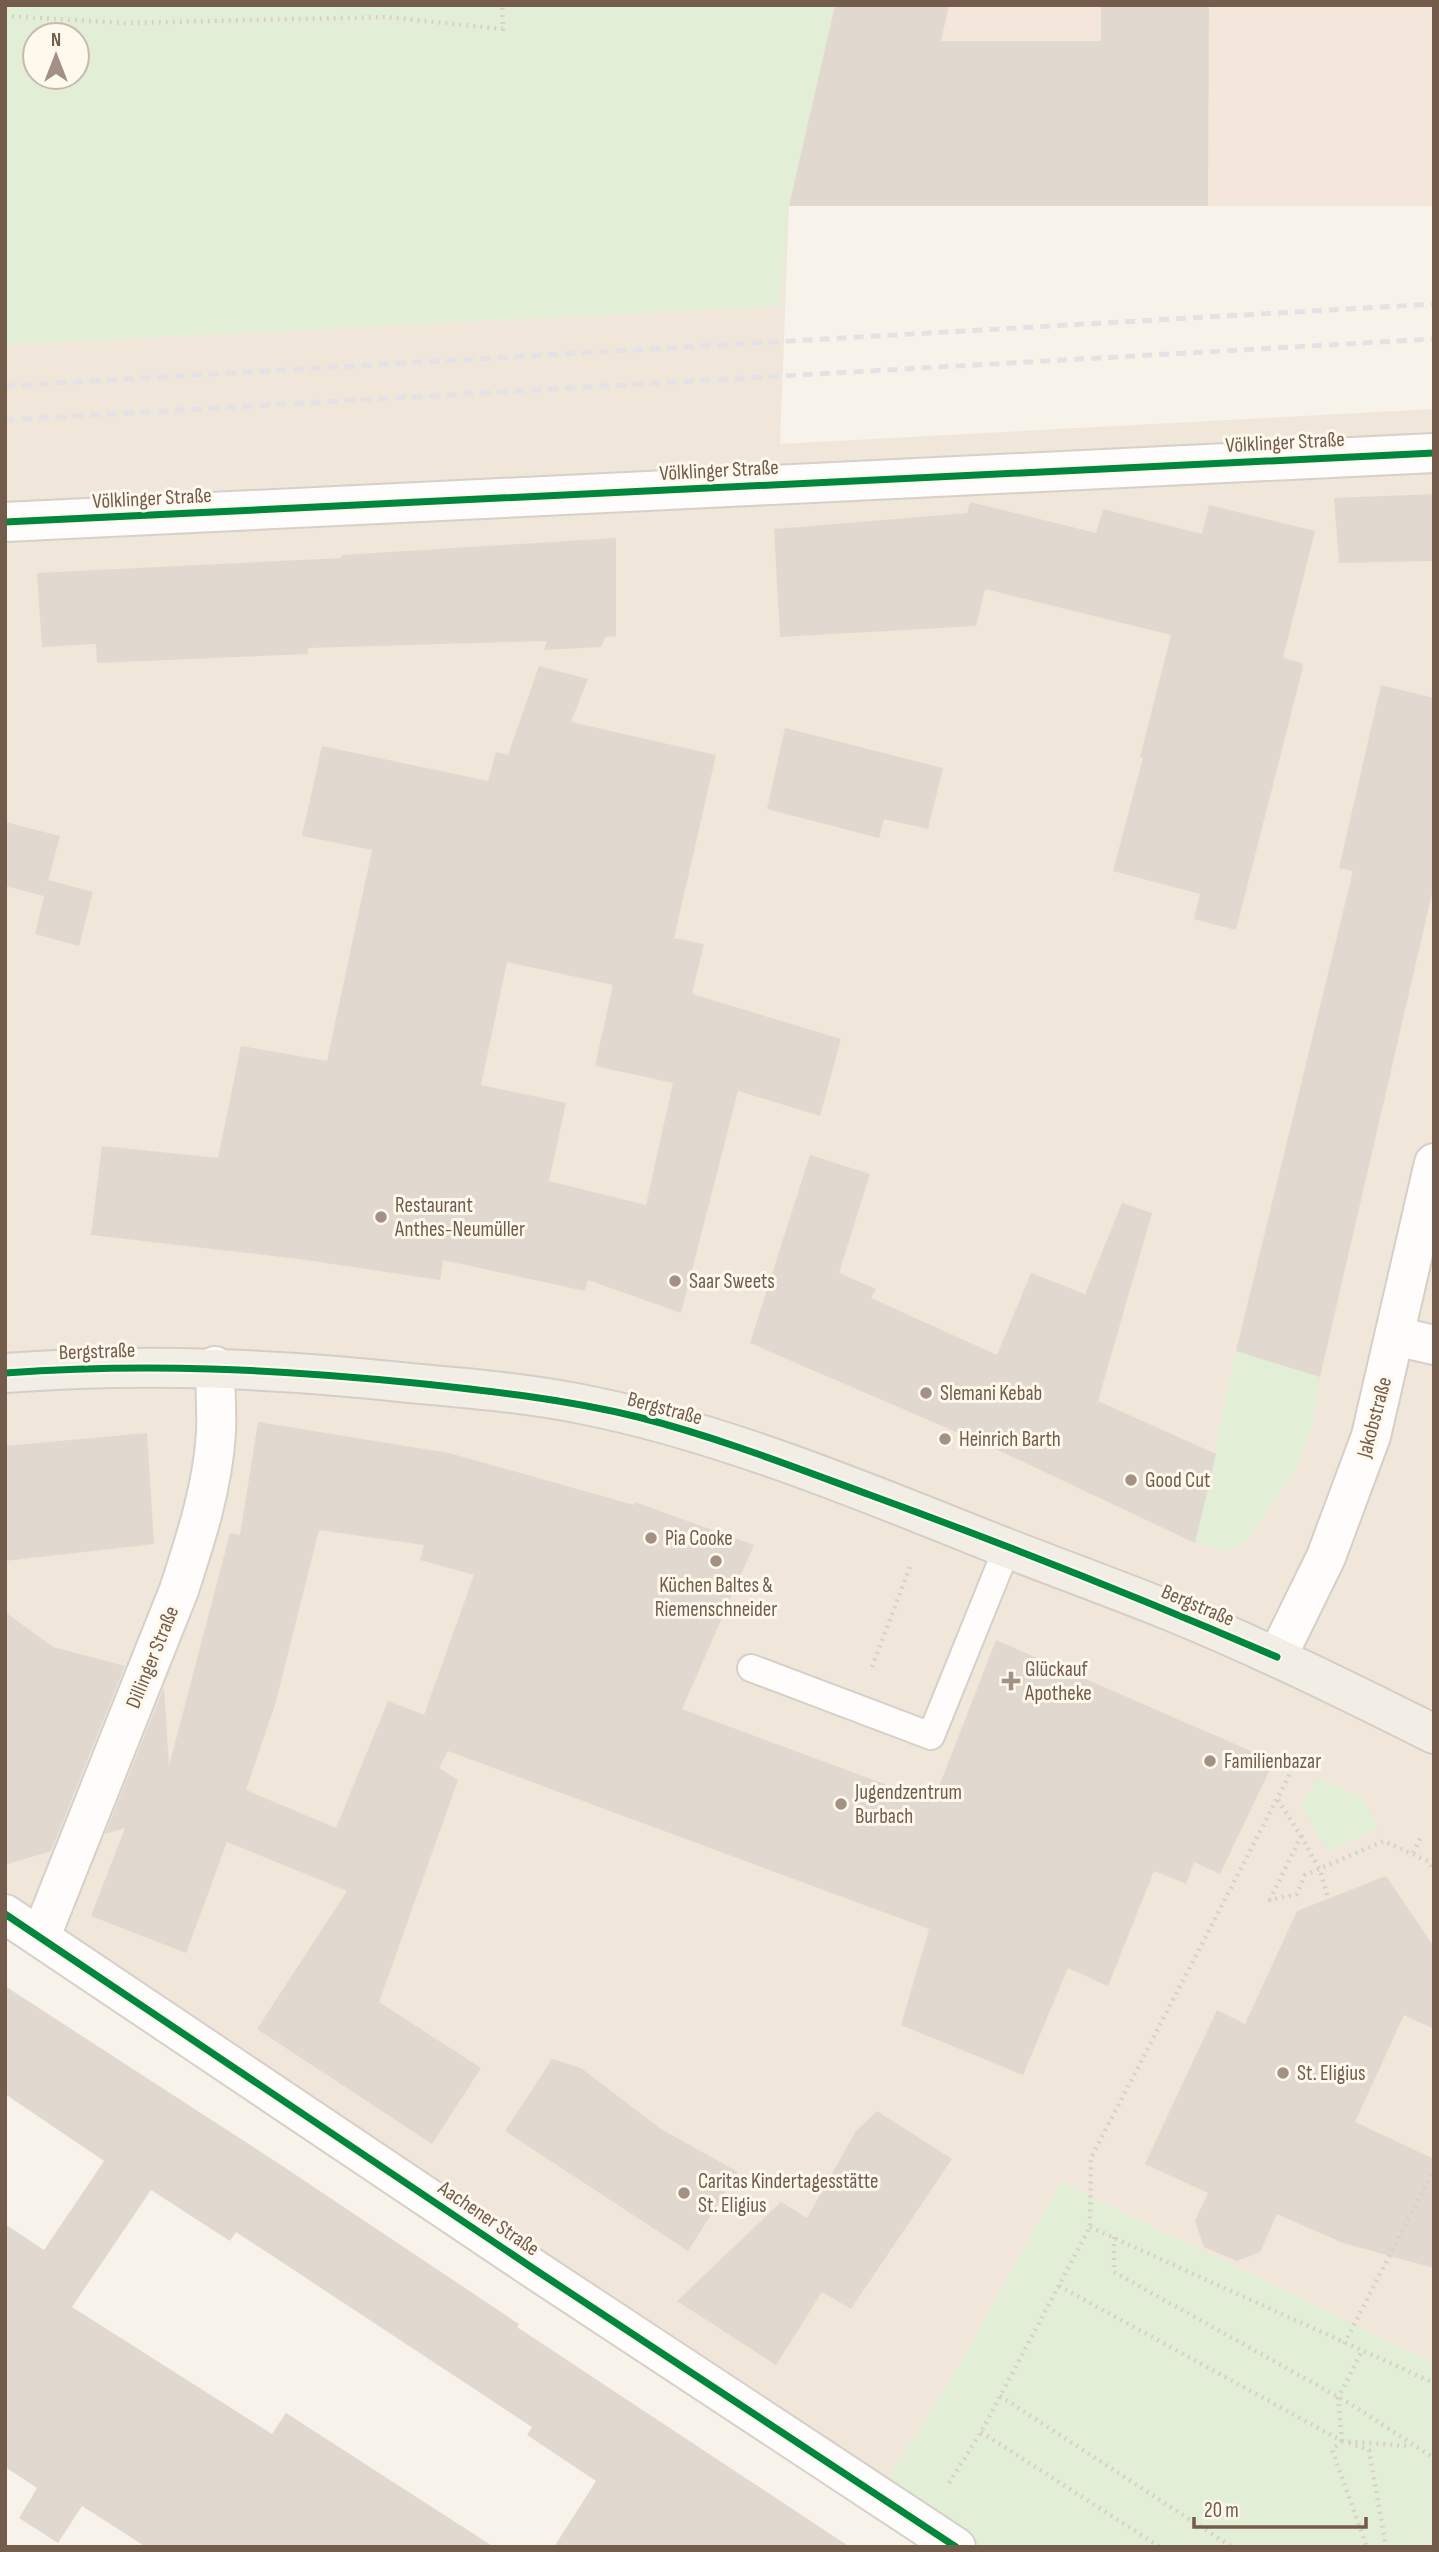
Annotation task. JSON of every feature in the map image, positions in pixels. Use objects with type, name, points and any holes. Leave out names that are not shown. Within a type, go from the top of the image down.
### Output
[{"type":"main road","name":"Bergstraße","points":[[5,1373],[96,1366],[215,1366],[393,1381],[582,1404],[700,1435],[929,1517],[1277,1657],[1434,1734]]},
{"type":"street","name":"Völklinger Straße","points":[[5,522],[1434,453]]},
{"type":"street","name":"Jakobstraße","points":[[1277,1657],[1326,1557],[1371,1436],[1434,1163]]},
{"type":"street","points":[[1395,1336],[1434,1345]]},
{"type":"street","name":"Dillinger Straße","points":[[41,1936],[179,1590],[197,1536],[208,1492],[216,1432],[215,1366]]},
{"type":"street","name":"Aachener Straße","points":[[5,1914],[549,2279],[917,2536],[956,2547]]},
{"type":"lane","points":[[751,1668],[931,1736],[1007,1548]]},
{"type":"path","points":[[5,16],[125,23],[386,17],[503,29],[502,5]]},
{"type":"path","points":[[882,1642],[929,1517]]},
{"type":"path","points":[[917,2536],[981,2432],[1090,2227],[1091,2158],[1294,1766]]},
{"type":"path","points":[[1277,1800],[1320,1870],[1328,1898]]},
{"type":"path","points":[[1413,1853],[1422,1835]]},
{"type":"path","points":[[1301,1836],[1270,1900],[1297,1895],[1305,1875],[1384,1841],[1428,1861],[1434,1870]]},
{"type":"path","points":[[1344,2344],[1434,2169]]},
{"type":"path","points":[[1090,2227],[1434,2383]]},
{"type":"path","points":[[1114,2237],[1114,2272],[1338,2398],[1434,2458]]},
{"type":"path","points":[[1059,2286],[1342,2441],[1369,2450],[1386,2547]]},
{"type":"path","points":[[1342,2441],[1338,2398],[1362,2351]]},
{"type":"path","points":[[1000,2396],[1232,2547]]},
{"type":"path","points":[[981,2432],[1160,2547]]},
{"type":"path","points":[[1367,2547],[1332,2450],[1342,2441],[1411,2446]]},
{"type":"shaded area","points":[[5,5],[835,5],[789,206],[780,444],[1434,409],[1434,2547],[942,2547],[5,1936]]},
{"type":"shaded area","points":[[835,5],[1434,5],[1434,206],[789,206]]},
{"type":"green space","points":[[5,5],[835,5],[789,206],[779,306],[5,345]]},
{"type":"green space","points":[[1236,1351],[1320,1377],[1311,1430],[1297,1468],[1247,1541],[1227,1551],[1195,1542]]},
{"type":"green space","points":[[1317,1778],[1361,1796],[1379,1828],[1328,1851],[1302,1806]]},
{"type":"green space","points":[[1061,2182],[1434,2363],[1434,2547],[956,2547],[876,2496],[952,2378]]},
{"type":"building","points":[[835,5],[949,5],[941,41],[1101,41],[1101,5],[1209,5],[1208,206],[789,206]]},
{"type":"building","points":[[1434,494],[1434,561],[1339,563],[1334,498]]},
{"type":"building","points":[[970,502],[1096,533],[1103,509],[1202,534],[1209,505],[1315,531],[1283,658],[1302,663],[1303,667],[1236,930],[1194,919],[1200,894],[1113,871],[1143,758],[1140,757],[1171,635],[985,589],[976,626],[780,637],[774,529],[967,513]]},
{"type":"building","points":[[616,538],[616,636],[605,637],[601,647],[544,650],[547,641],[308,648],[308,654],[97,663],[96,644],[42,647],[37,573],[342,558],[342,555]]},
{"type":"building","points":[[539,666],[588,679],[571,722],[716,755],[674,938],[704,944],[692,994],[841,1039],[820,1116],[738,1091],[681,1313],[588,1280],[585,1291],[443,1260],[440,1280],[299,1259],[91,1235],[102,1146],[218,1158],[241,1046],[327,1061],[372,850],[302,836],[322,746],[488,781],[496,752],[508,755]],"holes":[[[507,962],[613,985],[595,1066],[673,1083],[646,1205],[549,1181],[566,1103],[481,1085]]]},
{"type":"building","points":[[1381,685],[1434,698],[1434,885],[1320,1377],[1236,1351],[1353,871],[1339,868]]},
{"type":"building","points":[[785,728],[943,768],[928,829],[884,819],[879,838],[767,809]]},
{"type":"building","points":[[5,822],[60,836],[44,896],[5,886]]},
{"type":"building","points":[[48,880],[93,892],[79,946],[35,934]]},
{"type":"building","points":[[810,1155],[870,1174],[839,1273],[876,1289],[871,1298],[997,1355],[1031,1273],[1085,1294],[1122,1203],[1152,1213],[1098,1401],[1216,1454],[1195,1543],[1000,1451],[750,1343]]},
{"type":"building","points":[[258,1422],[449,1453],[634,1505],[635,1502],[754,1545],[682,1709],[933,1802],[996,1640],[1274,1761],[1220,1874],[1194,1862],[1186,1884],[1154,1871],[1108,1986],[1068,1968],[1023,2075],[901,2025],[929,1929],[448,1751],[439,1768],[458,1780],[379,2002],[481,2068],[432,2144],[257,2029],[347,1891],[227,1842],[186,1953],[91,1916],[125,1828],[105,1834],[164,1687],[169,1766],[230,1533],[240,1535]],"holes":[[[319,1530],[424,1545],[420,1560],[474,1575],[424,1715],[388,1701],[336,1828],[246,1790],[275,1705]]]},
{"type":"building","points":[[147,1433],[154,1544],[5,1561],[5,1446]]},
{"type":"building","points":[[5,1612],[53,1647],[125,1666],[51,1851],[5,1865]]},
{"type":"building","name":"St. Eligius","points":[[1386,1876],[1434,1947],[1434,2029],[1404,2015],[1355,2122],[1434,2159],[1434,2268],[1343,2243],[1277,2214],[1260,2252],[1237,2261],[1204,2247],[1195,2221],[1208,2193],[1145,2164],[1217,2010],[1245,2024],[1297,1911]]},
{"type":"building","points":[[5,1986],[281,2165],[519,2324],[517,2327],[850,2547],[554,2547],[596,2481],[527,2435],[532,2427],[236,2232],[230,2241],[151,2190],[72,2307],[272,2434],[286,2413],[494,2547],[146,2547],[82,2506],[58,2543],[19,2518],[37,2488],[5,2467],[5,2224],[44,2250],[104,2161],[5,2094]]},
{"type":"building","points":[[552,2059],[581,2068],[661,2129],[738,2172],[688,2251],[505,2131]]},
{"type":"building","points":[[877,2111],[952,2159],[851,2309],[822,2292],[776,2365],[677,2301],[781,2202],[807,2218],[856,2131]]},
{"type":"railway","points":[[5,386],[1434,304]]},
{"type":"railway","points":[[5,420],[1434,339]]},
{"type":"cycle path","points":[[5,522],[1434,453]]},
{"type":"cycle path","points":[[5,1373],[160,1368],[312,1374],[555,1400],[638,1417],[755,1453],[973,1533],[1277,1657]]},
{"type":"cycle path","points":[[5,1914],[537,2271],[956,2547]]},
{"type":"place","name":"Restaurant Anthes-Neumüller","points":[[381,1217]]},
{"type":"place","name":"Saar Sweets","points":[[675,1281]]},
{"type":"place","name":"Slemani Kebab","points":[[926,1393]]},
{"type":"place","name":"Heinrich Barth","points":[[945,1439]]},
{"type":"place","name":"Good Cut","points":[[1131,1480]]},
{"type":"place","name":"Pia Cooke","points":[[651,1538]]},
{"type":"place","name":"Küchen Baltes & Riemenschneider","points":[[716,1561]]},
{"type":"place","name":"Glückauf Apotheke","points":[[1011,1681]]},
{"type":"place","name":"Familienbazar","points":[[1210,1761]]},
{"type":"place","name":"Jugendzentrum Burbach","points":[[841,1804]]},
{"type":"place","name":"St. Eligius","points":[[1283,2073]]},
{"type":"place","name":"Caritas Kindertagesstätte St. Eligius","points":[[684,2193]]}]
